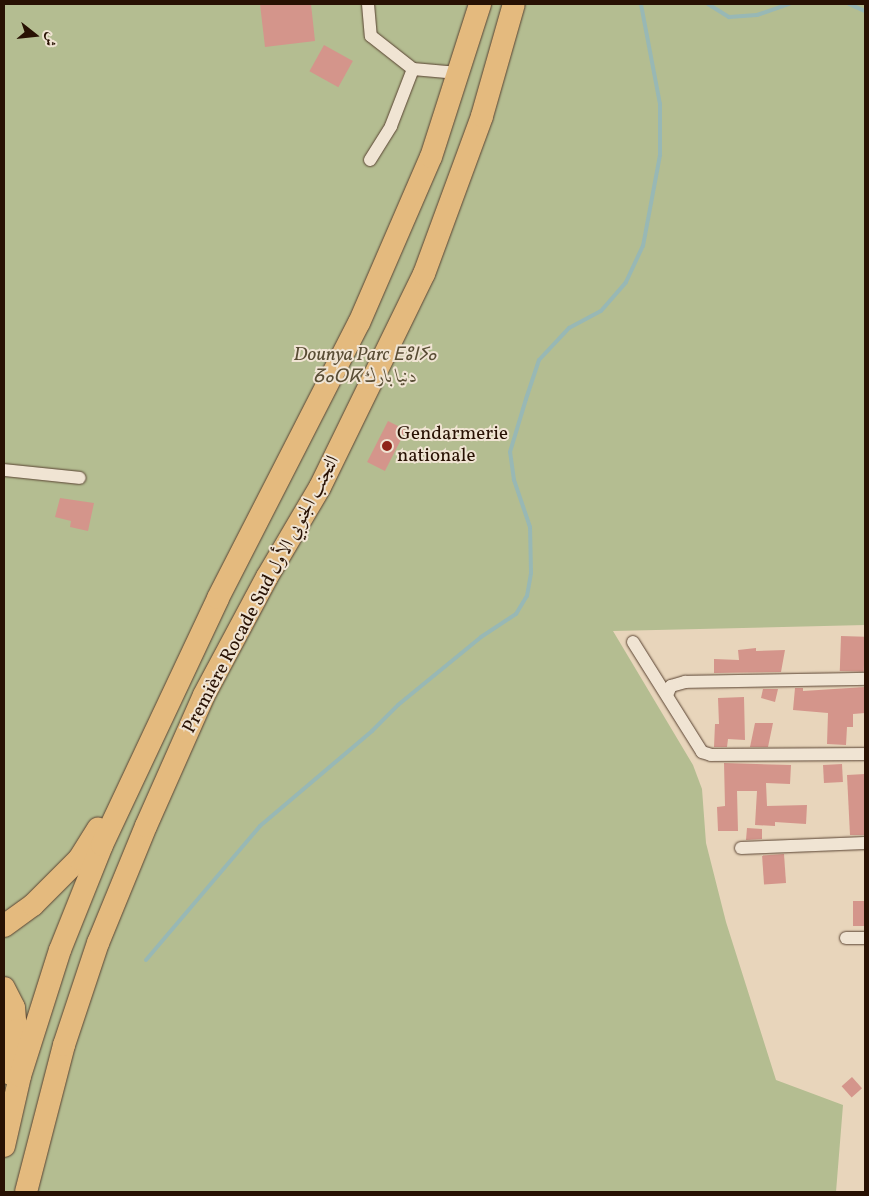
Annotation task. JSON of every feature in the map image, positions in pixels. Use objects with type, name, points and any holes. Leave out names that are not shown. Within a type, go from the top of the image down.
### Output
[{"type":"highway","name":"Première Rocade Sud التجنب الجنوبي الأول","points":[[4,1146],[20,1076],[60,950],[147,747],[218,598],[359,323],[431,156],[480,4]]},
{"type":"highway","name":"Première Rocade Sud التجنب الجنوبي الأول","points":[[26,1192],[64,1045],[98,943],[142,835],[204,695],[267,577],[320,487],[424,274],[482,116],[514,4]]},
{"type":"highway","points":[[4,926],[32,904],[78,859],[147,747]]},
{"type":"highway","points":[[4,988],[14,1008],[16,1030],[4,1118]]},
{"type":"street","points":[[368,4],[371,36],[413,69],[458,73]]},
{"type":"street","points":[[370,160],[391,126],[413,69]]},
{"type":"street","points":[[4,470],[80,478]]},
{"type":"street","points":[[633,642],[667,695],[695,744],[702,752],[711,755],[865,754]]},
{"type":"street","points":[[667,695],[671,686],[684,682],[865,679]]},
{"type":"street","points":[[741,848],[865,843]]},
{"type":"street","points":[[846,938],[865,938]]},
{"type":"green space","name":"Dounya Parc ⴹⵓⵏⵢⴰ ⵒⴰⵔⴽ دنيا بارك","points":[[4,4],[865,4],[865,625],[613,631],[693,765],[702,789],[706,843],[726,922],[776,1080],[843,1105],[836,1192],[4,1192]]},
{"type":"building","points":[[260,4],[311,4],[315,41],[265,47]]},
{"type":"building","points":[[324,45],[353,61],[338,87],[309,71]]},
{"type":"building","name":"Gendarmerie nationale","points":[[388,421],[406,430],[385,471],[367,462]]},
{"type":"building","points":[[60,498],[94,503],[88,531],[70,527],[71,521],[55,517]]},
{"type":"building","points":[[841,636],[865,637],[864,672],[840,671]]},
{"type":"building","points":[[756,648],[756,651],[785,650],[781,672],[714,673],[714,659],[739,660],[738,650]]},
{"type":"building","points":[[865,687],[865,713],[853,714],[853,727],[847,727],[846,745],[827,744],[828,713],[793,710],[795,688],[803,688],[803,691]]},
{"type":"building","points":[[763,689],[778,689],[775,702],[761,698]]},
{"type":"building","points":[[744,697],[745,740],[728,739],[727,747],[714,747],[715,724],[719,724],[718,698]]},
{"type":"building","points":[[755,723],[773,723],[768,747],[750,747]]},
{"type":"building","points":[[724,763],[791,765],[790,784],[766,783],[767,806],[807,805],[806,824],[775,822],[775,826],[755,825],[757,791],[737,791],[738,831],[718,831],[717,807],[725,806]]},
{"type":"building","points":[[842,764],[843,782],[824,783],[823,765]]},
{"type":"building","points":[[865,774],[865,835],[850,835],[847,775]]},
{"type":"building","points":[[747,828],[762,829],[762,839],[746,840]]},
{"type":"building","points":[[784,854],[786,883],[764,884],[762,856]]},
{"type":"building","points":[[853,901],[865,901],[865,926],[853,926]]},
{"type":"building","points":[[852,1077],[862,1088],[852,1098],[842,1086]]},
{"type":"waterway","points":[[146,960],[260,826],[372,731],[398,705],[481,637],[516,614],[527,596],[531,573],[530,527],[514,480],[510,452],[526,399],[539,360],[569,328],[601,311],[626,282],[643,246],[660,155],[660,104],[641,4]]},
{"type":"waterway","points":[[708,4],[729,17],[757,15],[789,4]]},
{"type":"waterway","points":[[849,4],[865,11]]},
{"type":"place","name":"Gendarmerie nationale","points":[[387,446]]}]
